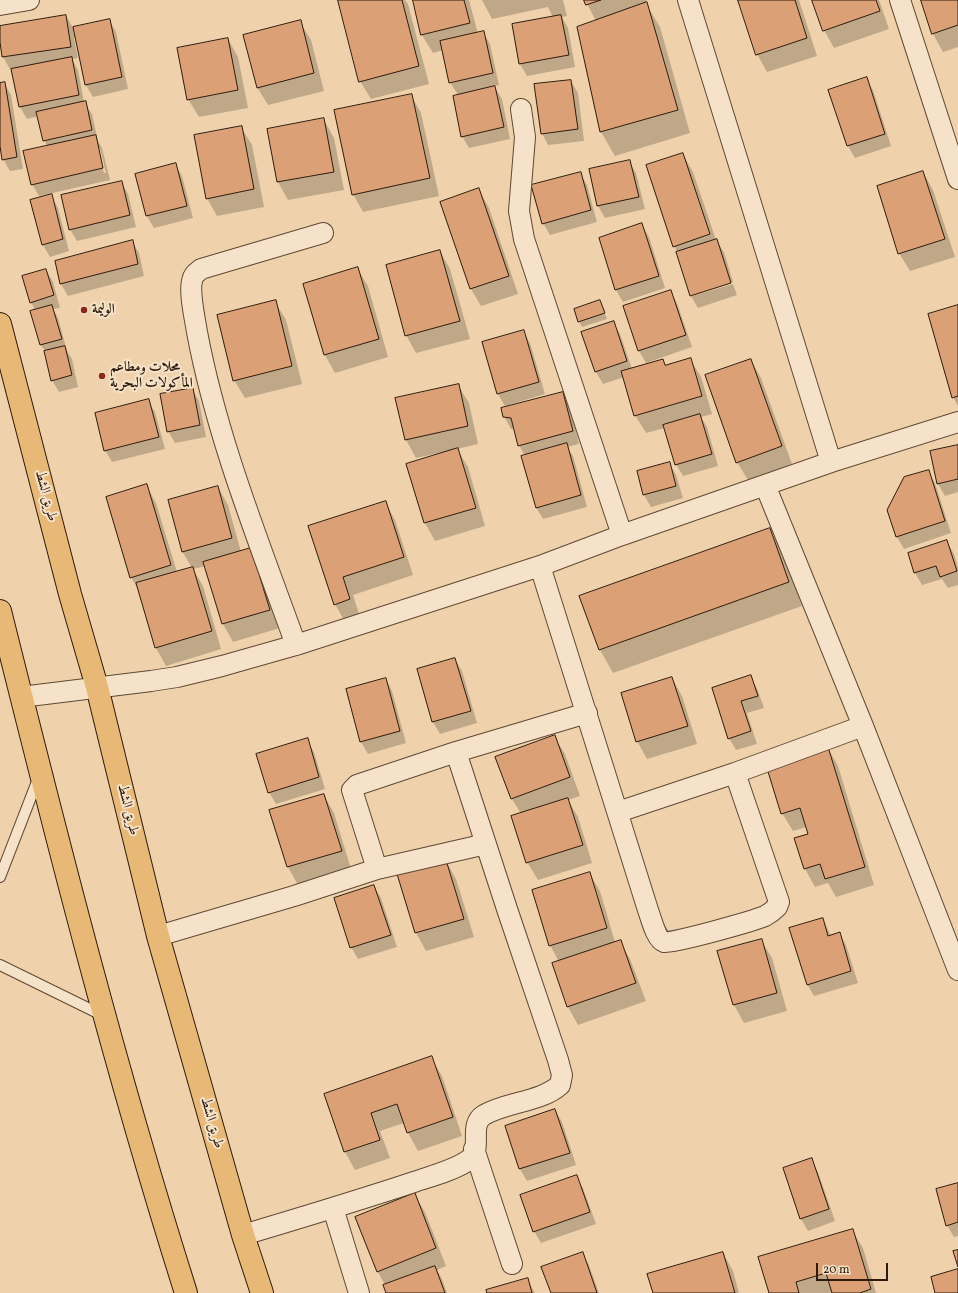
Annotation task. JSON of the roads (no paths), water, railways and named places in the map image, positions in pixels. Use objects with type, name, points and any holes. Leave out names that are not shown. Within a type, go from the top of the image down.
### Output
[{"type":"highway","name":"طريق الشط","points":[[0,324],[70,594],[97,687],[158,936],[243,1235],[262,1293]]},
{"type":"highway","points":[[0,611],[40,773],[105,1016],[186,1293]]},
{"type":"street","points":[[0,6],[29,0]]},
{"type":"street","points":[[688,0],[831,462]]},
{"type":"street","points":[[900,0],[958,179]]},
{"type":"street","points":[[522,108],[525,137],[519,211],[524,240],[622,535]]},
{"type":"street","points":[[296,645],[249,515],[219,424],[201,351],[191,282],[194,275],[201,269],[323,233]]},
{"type":"street","points":[[21,697],[177,677],[230,664],[296,645],[540,566],[622,535],[831,462],[958,422]]},
{"type":"street","points":[[765,485],[863,726],[958,970]]},
{"type":"street","points":[[540,566],[654,927],[659,938],[664,942],[672,942],[764,916],[777,907],[779,902],[735,773]]},
{"type":"street","points":[[377,869],[352,790],[357,785],[456,752],[587,713]]},
{"type":"street","points":[[618,812],[735,773],[863,726]]},
{"type":"street","points":[[243,1235],[402,1186],[460,1164],[473,1155],[477,1122],[481,1118],[495,1110],[550,1092],[560,1085],[562,1075],[456,752]]},
{"type":"street","points":[[158,936],[286,899],[377,869],[486,844]]},
{"type":"street","points":[[474,1149],[512,1264]]},
{"type":"street","points":[[333,1208],[359,1293]]},
{"type":"lane","points":[[0,877],[40,773]]},
{"type":"lane","points":[[0,965],[105,1016]]},
{"type":"place","name":"الوليمة","points":[[84,310]]},
{"type":"place","name":"محلات ومطاعم المأكولات البحرية","points":[[102,376]]}]
